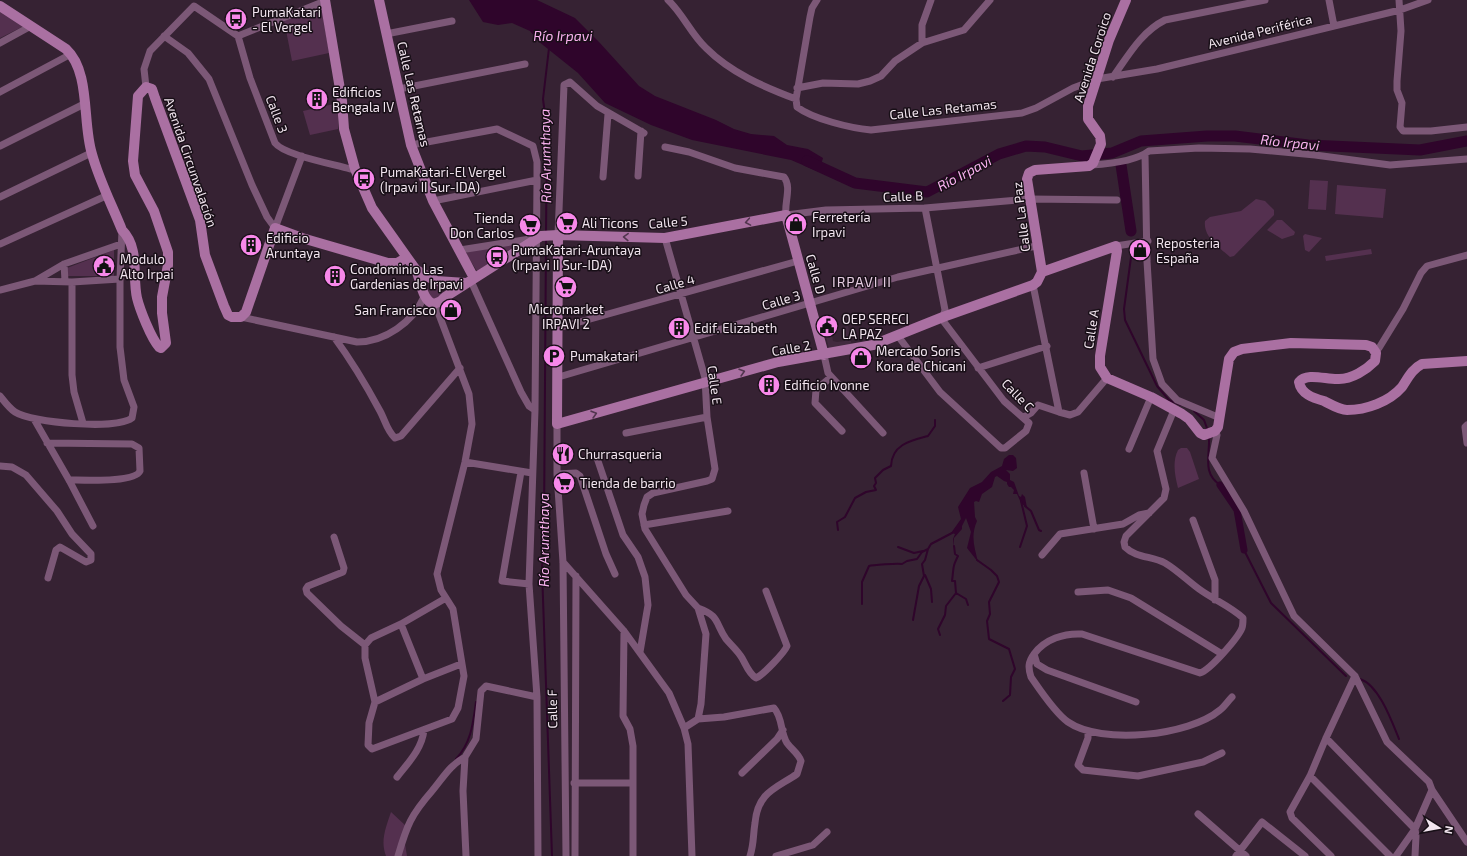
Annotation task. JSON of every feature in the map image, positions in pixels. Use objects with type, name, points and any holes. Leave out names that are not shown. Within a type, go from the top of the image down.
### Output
[{"type":"street","name":"Calle Las Retamas","points":[[379,0],[411,145],[433,201],[460,250],[470,281]]},
{"type":"street","points":[[668,0],[678,9],[706,48],[724,62],[744,77],[769,89],[796,99],[810,17],[817,0]]},
{"type":"street","points":[[922,43],[922,25],[931,0]]},
{"type":"street","points":[[797,88],[824,83],[858,84],[881,76],[895,61],[922,43],[964,30],[990,0]]},
{"type":"street","name":"Avenida Coroico","points":[[1092,163],[1102,144],[1100,136],[1089,123],[1087,115],[1088,106],[1117,18],[1126,0]]},
{"type":"street","points":[[1113,77],[1147,32],[1155,25],[1165,20],[1265,0]]},
{"type":"street","points":[[1329,0],[1334,26]]},
{"type":"street","points":[[1399,0],[1401,31],[1397,90],[1402,103],[1400,127],[1403,131],[1419,132],[1467,127]]},
{"type":"street","name":"Avenida Periférica","points":[[1097,79],[1157,69],[1400,10],[1428,0]]},
{"type":"street","points":[[0,6],[52,39],[71,54],[78,68],[91,153],[122,230],[129,237],[134,252],[137,298],[157,344],[161,348],[166,343],[162,314],[162,297],[168,265],[168,252],[154,211],[135,175],[133,161],[138,96],[146,88],[144,69],[150,51],[194,6],[238,36],[325,1],[342,101],[345,138],[355,169],[372,208],[406,258],[416,270],[424,294],[431,303],[437,304]]},
{"type":"street","points":[[386,34],[452,21]]},
{"type":"street","points":[[0,43],[30,26]]},
{"type":"street","points":[[164,36],[188,53],[209,79],[252,185],[267,217],[275,228],[298,237],[388,263],[397,263],[406,258]]},
{"type":"street","name":"Calle 3","points":[[238,36],[250,78],[275,143],[283,150],[350,169],[355,169]]},
{"type":"street","points":[[0,92],[71,54]]},
{"type":"street","points":[[399,89],[525,64]]},
{"type":"street","name":"Calle Las Retamas","points":[[796,99],[797,107],[803,111],[847,126],[871,130],[898,128],[1022,112],[1036,108],[1073,88],[1097,79]]},
{"type":"street","points":[[538,856],[537,697],[529,584],[532,473],[546,236],[564,85],[570,82],[608,114],[643,132],[638,176]]},
{"type":"street","name":"Avenida Circunvalación","points":[[146,88],[152,89],[200,220],[205,255],[228,315],[357,342],[370,342],[398,329],[419,308],[424,294]]},
{"type":"street","points":[[0,146],[84,104]]},
{"type":"street","points":[[603,177],[608,114]]},
{"type":"street","points":[[411,145],[497,129],[532,146],[537,162],[537,180],[558,328],[557,424]]},
{"type":"street","name":"Calle D","points":[[665,147],[689,152],[735,168],[784,177],[788,186],[785,207],[786,215],[811,304],[828,373],[883,433]]},
{"type":"street","points":[[1092,163],[1106,164],[1145,154],[1149,151],[1214,148],[1250,149],[1316,155],[1390,165],[1467,159]]},
{"type":"street","points":[[0,197],[91,153]]},
{"type":"street","points":[[1145,154],[1153,359],[1162,384],[1177,400],[1220,418]]},
{"type":"street","points":[[241,317],[246,312],[302,156]]},
{"type":"street","name":"Calle La Paz","points":[[1042,272],[1036,246],[1027,179],[1029,173],[1035,170],[1092,163]]},
{"type":"street","points":[[433,201],[537,180]]},
{"type":"street","points":[[0,244],[108,195]]},
{"type":"street","name":"Calle B","points":[[786,215],[826,210],[925,208],[1030,200],[1117,200]]},
{"type":"street","name":"Calle C","points":[[898,336],[940,392],[1001,448],[1005,448],[1026,431],[1029,423],[1024,417],[1004,401],[944,322],[943,317],[945,310],[925,208]]},
{"type":"street","name":"Calle 5","points":[[546,236],[664,238],[786,215]]},
{"type":"street","points":[[0,396],[14,412],[48,422],[115,423],[128,421],[132,418],[134,407],[122,366],[120,279],[122,230]]},
{"type":"street","points":[[460,250],[546,236]]},
{"type":"street","points":[[437,304],[470,281],[546,236]]},
{"type":"street","name":"Calle E","points":[[644,525],[642,514],[647,497],[663,490],[712,479],[714,468],[707,417],[705,383],[664,238]]},
{"type":"street","points":[[1059,412],[1032,285],[1037,282],[1042,272],[1122,243],[1148,241]]},
{"type":"street","points":[[0,290],[35,281],[64,264],[121,244]]},
{"type":"street","name":"Calle 3","points":[[557,376],[562,376],[811,304],[898,277],[1036,246]]},
{"type":"street","name":"Calle A","points":[[1108,378],[1100,367],[1100,356],[1117,251],[1116,246]]},
{"type":"street","points":[[1379,348],[1403,309],[1421,273],[1427,266],[1467,255]]},
{"type":"street","name":"Calle 4","points":[[558,328],[798,261]]},
{"type":"street","points":[[64,264],[68,282],[74,392],[83,423]]},
{"type":"street","points":[[416,270],[438,282],[445,288],[445,297]]},
{"type":"street","points":[[35,281],[68,282],[120,279]]},
{"type":"street","points":[[424,294],[426,285],[438,282],[470,281]]},
{"type":"street","points":[[470,281],[521,392],[529,406],[535,410]]},
{"type":"street","name":"Calle 2","points":[[557,424],[778,362],[863,348],[1032,285]]},
{"type":"street","points":[[437,304],[438,312],[460,368],[472,412],[465,462],[437,574],[441,590],[453,609],[464,676],[458,708],[452,719],[372,749],[368,745],[368,738],[369,723],[375,702],[365,658],[365,645],[371,638],[401,624],[446,598]]},
{"type":"street","points":[[334,337],[351,360],[385,419],[389,431],[395,438],[401,436],[460,368]]},
{"type":"street","points":[[1210,433],[1220,418],[1229,359],[1234,352],[1242,349],[1292,343],[1366,345],[1372,347],[1376,353],[1375,361],[1357,374],[1340,380],[1307,377],[1299,382],[1300,387],[1310,396],[1346,410],[1371,406],[1390,399],[1417,367],[1422,364],[1467,361]]},
{"type":"street","points":[[978,368],[1046,346]]},
{"type":"street","points":[[831,377],[816,390],[815,403],[842,431]]},
{"type":"street","points":[[1024,417],[1031,413],[1038,405],[1070,415],[1078,412],[1108,378],[1151,397],[1189,419],[1200,434],[1210,433],[1217,435],[1212,458],[1244,511],[1294,616],[1355,676],[1387,742],[1429,782],[1432,790],[1467,842]]},
{"type":"street","points":[[1129,449],[1151,397]]},
{"type":"street","points":[[1174,410],[1157,457],[1166,489],[1164,498],[1126,536],[1124,542],[1125,547],[1136,555],[1158,560],[1171,567],[1215,600],[1235,611],[1243,618],[1242,628],[1222,654],[1207,670],[1200,673],[1090,636],[1072,633],[1046,642],[1034,654],[1029,663],[1028,669],[1030,677],[1067,721],[1088,731],[1132,736],[1150,735],[1180,728],[1210,716],[1220,710],[1232,697]]},
{"type":"street","points":[[626,433],[707,417]]},
{"type":"street","points":[[34,419],[93,526]]},
{"type":"street","name":"Calle F","points":[[557,424],[557,474],[563,562],[566,856]]},
{"type":"street","points":[[1467,425],[1465,427],[1467,443]]},
{"type":"street","points":[[46,442],[132,444],[139,448],[139,474],[122,479],[69,480]]},
{"type":"street","points":[[597,458],[623,535],[638,557],[645,577],[648,605],[640,652]]},
{"type":"street","points":[[465,462],[532,473]]},
{"type":"street","points":[[0,466],[12,467],[26,474],[57,511],[72,534],[90,554],[91,560],[86,562],[60,547],[56,550],[48,578]]},
{"type":"street","points":[[521,472],[502,581],[529,584]]},
{"type":"street","points":[[557,474],[576,473],[580,476],[606,554],[615,574]]},
{"type":"street","points":[[1084,473],[1094,528]]},
{"type":"street","points":[[728,511],[644,525],[652,541],[686,595],[698,608],[710,613],[717,620],[725,637],[741,656],[753,676],[756,678],[786,651],[787,646],[766,591]]},
{"type":"street","points":[[1042,555],[1060,534],[1124,524],[1139,515],[1149,513]]},
{"type":"street","points":[[1193,520],[1215,580],[1215,600]]},
{"type":"street","points":[[334,537],[344,568],[343,572],[308,586],[306,589],[307,593],[341,626],[365,645]]},
{"type":"street","points":[[563,562],[624,631],[669,692],[684,728],[688,744],[692,856]]},
{"type":"street","points":[[575,856],[574,783],[576,576]]},
{"type":"street","points":[[1078,592],[1108,590],[1131,598],[1222,654]]},
{"type":"street","points":[[698,608],[706,634],[701,704],[698,719]]},
{"type":"street","points":[[401,624],[423,679]]},
{"type":"street","points":[[624,631],[623,716],[630,730],[633,746],[633,856]]},
{"type":"street","points":[[1034,654],[1037,664],[1047,670],[1136,702]]},
{"type":"street","points":[[375,702],[423,679],[461,664]]},
{"type":"street","points":[[1331,856],[1292,818],[1292,808],[1310,776],[1355,676]]},
{"type":"street","points":[[398,856],[406,828],[417,807],[455,763],[465,757],[472,747],[477,733],[478,707],[483,688],[486,686],[537,697]]},
{"type":"street","points":[[684,728],[698,719],[724,717],[774,708],[779,714],[787,743],[799,757],[801,766],[797,774],[768,791],[761,800],[754,822],[755,843],[750,856]]},
{"type":"street","points":[[397,777],[421,742],[424,730]]},
{"type":"street","points":[[742,773],[777,739],[783,730]]},
{"type":"street","points":[[1088,731],[1088,738],[1078,765],[1083,770],[1138,776],[1203,762],[1222,753]]},
{"type":"street","points":[[1326,738],[1415,829],[1415,856]]},
{"type":"street","points":[[465,757],[463,790],[466,856]]},
{"type":"street","points":[[1310,776],[1390,856]]},
{"type":"street","points":[[574,783],[632,784]]},
{"type":"street","points":[[1396,856],[1415,829],[1432,790]]},
{"type":"street","points":[[1198,814],[1238,853],[1246,856]]},
{"type":"street","points":[[1238,853],[1262,822],[1305,856]]},
{"type":"street","points":[[776,856],[813,845],[827,832]]},
{"type":"shaded area","points":[[319,5],[322,8],[329,53],[292,61],[284,20]]},
{"type":"shaded area","points":[[0,8],[24,26],[0,38]]},
{"type":"shaded area","points":[[338,103],[338,129],[310,135],[303,111]]},
{"type":"shaded area","points":[[1310,180],[1328,181],[1326,210],[1308,209]]},
{"type":"shaded area","points":[[1337,185],[1386,189],[1383,218],[1335,214]]},
{"type":"shaded area","points":[[1256,199],[1265,201],[1274,210],[1274,215],[1234,256],[1230,257],[1209,237],[1205,227],[1205,221],[1210,217],[1241,211]]},
{"type":"shaded area","points":[[1277,220],[1282,220],[1295,232],[1294,235],[1282,239],[1267,230]]},
{"type":"shaded area","points":[[1305,234],[1322,238],[1309,252],[1305,250],[1303,236]]},
{"type":"shaded area","points":[[517,242],[519,244],[477,271],[466,254],[467,252]]},
{"type":"shaded area","points":[[1371,249],[1372,254],[1326,261],[1325,256]]},
{"type":"shaded area","points":[[114,250],[114,276],[67,276],[67,268]]},
{"type":"shaded area","points":[[435,285],[440,287],[442,292],[440,297],[435,299],[430,297],[428,292],[430,287]]},
{"type":"shaded area","points":[[848,326],[852,346],[829,349],[826,337],[832,335],[833,341],[845,341],[843,327]]},
{"type":"shaded area","points":[[1181,448],[1187,448],[1190,452],[1199,479],[1178,488],[1175,474],[1175,459],[1178,450]]},
{"type":"shaded area","points":[[391,812],[406,826],[404,838],[407,856],[386,856],[384,850],[384,839]]},
{"type":"water","name":"Río Irpavi","points":[[469,0],[537,0],[575,18],[639,86],[655,96],[716,120],[734,129],[751,134],[774,136],[787,145],[808,149],[823,158],[819,172],[791,160],[692,140],[651,125],[605,103],[578,73],[538,41],[530,31],[512,23],[498,25],[483,22]]},
{"type":"water","points":[[1009,455],[1013,455],[1016,458],[1017,468],[1013,471],[1006,470],[1010,474],[1010,480],[1014,482],[1019,496],[1021,497],[1022,494],[1025,497],[1027,508],[1021,503],[1017,494],[1013,494],[1014,490],[1009,487],[1007,482],[997,476],[995,477],[992,487],[982,494],[979,502],[974,502],[975,517],[977,521],[973,537],[978,562],[967,548],[971,532],[966,518],[962,529],[954,538],[953,548],[953,539],[955,534],[951,533],[961,519],[958,507],[970,488],[982,482],[991,472],[1002,466],[1004,459]]},
{"type":"waterway","name":"Río Arumthaya","points":[[546,233],[547,130],[543,99],[549,48]]},
{"type":"waterway","name":"Río Irpavi","points":[[807,161],[855,183],[927,192],[999,154],[1026,146],[1045,147],[1082,156],[1112,153],[1141,141],[1207,136],[1235,136],[1308,145],[1420,150],[1467,141]]},
{"type":"waterway","points":[[1121,165],[1131,231]]},
{"type":"waterway","name":"Río Arumthaya","points":[[546,239],[544,524],[542,570],[552,856]]},
{"type":"waterway","points":[[1132,250],[1124,309],[1125,320],[1157,386],[1169,400],[1181,405]]},
{"type":"waterway","points":[[1194,411],[1204,420],[1208,431]]},
{"type":"waterway","points":[[838,530],[837,522],[845,517],[855,498],[866,492],[876,490],[874,486],[876,483],[875,478],[883,470],[891,466],[892,459],[898,449],[908,442],[928,436],[935,426],[935,420]]},
{"type":"waterway","points":[[1209,437],[1209,470],[1214,480],[1220,485]]},
{"type":"waterway","points":[[1220,485],[1237,510],[1244,550]]},
{"type":"waterway","points":[[1020,547],[1027,526],[1021,501]]},
{"type":"waterway","points":[[1025,506],[1031,511],[1039,530],[1041,531]]},
{"type":"waterway","points":[[862,604],[862,582],[869,566],[902,564],[907,561],[917,559],[922,552],[928,549],[931,544],[952,533]]},
{"type":"waterway","points":[[940,635],[938,629],[945,615],[946,606],[956,593],[955,581],[952,581],[954,565],[958,556],[955,554],[954,546]]},
{"type":"waterway","points":[[898,547],[914,553],[923,551]]},
{"type":"waterway","points":[[913,620],[919,586],[924,576],[922,564],[925,560],[928,549]]},
{"type":"waterway","points":[[1244,550],[1271,603],[1346,676]]},
{"type":"waterway","points":[[977,560],[991,570],[997,576],[999,582],[989,602],[990,614],[987,621],[989,639],[1009,649],[1015,669],[1011,677],[1010,695],[1003,701]]},
{"type":"waterway","points":[[925,575],[931,589],[932,602]]},
{"type":"waterway","points":[[956,593],[966,599],[968,605]]},
{"type":"waterway","points":[[1360,679],[1367,683],[1379,696],[1389,714],[1399,739]]},
{"type":"waterway","points":[[456,759],[468,740],[476,702]]},
{"type":"place","name":"PumaKatari - El Vergel","points":[[236,19]]},
{"type":"place","name":"Edificios Bengala IV","points":[[317,99]]},
{"type":"place","name":"PumaKatari-El Vergel (Irpavi II Sur-IDA)","points":[[364,179]]},
{"type":"place","name":"Ali Ticons","points":[[567,223]]},
{"type":"place","name":"Ferretería Irpavi","points":[[796,224]]},
{"type":"place","name":"Tienda Don Carlos","points":[[530,225]]},
{"type":"place","name":"Edificio Aruntaya","points":[[251,245]]},
{"type":"place","name":"Reposteria España","points":[[1140,250]]},
{"type":"place","name":"PumaKatari-Aruntaya (Irpavi II Sur-IDA)","points":[[497,257]]},
{"type":"place","name":"Modulo Alto Irpai","points":[[104,266]]},
{"type":"place","name":"Condominio Las Gardenias de Irpavi","points":[[335,276]]},
{"type":"place","name":"Micromarket IRPAVI 2","points":[[566,287]]},
{"type":"place","name":"San Francisco","points":[[451,310]]},
{"type":"place","name":"OEP SERECI LA PAZ","points":[[827,326]]},
{"type":"place","name":"Edif. Elizabeth","points":[[679,328]]},
{"type":"place","name":"Pumakatari","points":[[554,356]]},
{"type":"place","name":"Mercado Soris Kora de Chicani","points":[[861,358]]},
{"type":"place","name":"Edificio Ivonne","points":[[769,385]]},
{"type":"place","name":"Churrasqueria","points":[[563,454]]},
{"type":"place","name":"Tienda de barrio","points":[[564,483]]},
{"type":"district","name":"IRPAVI II","points":[[862,281]]}]
